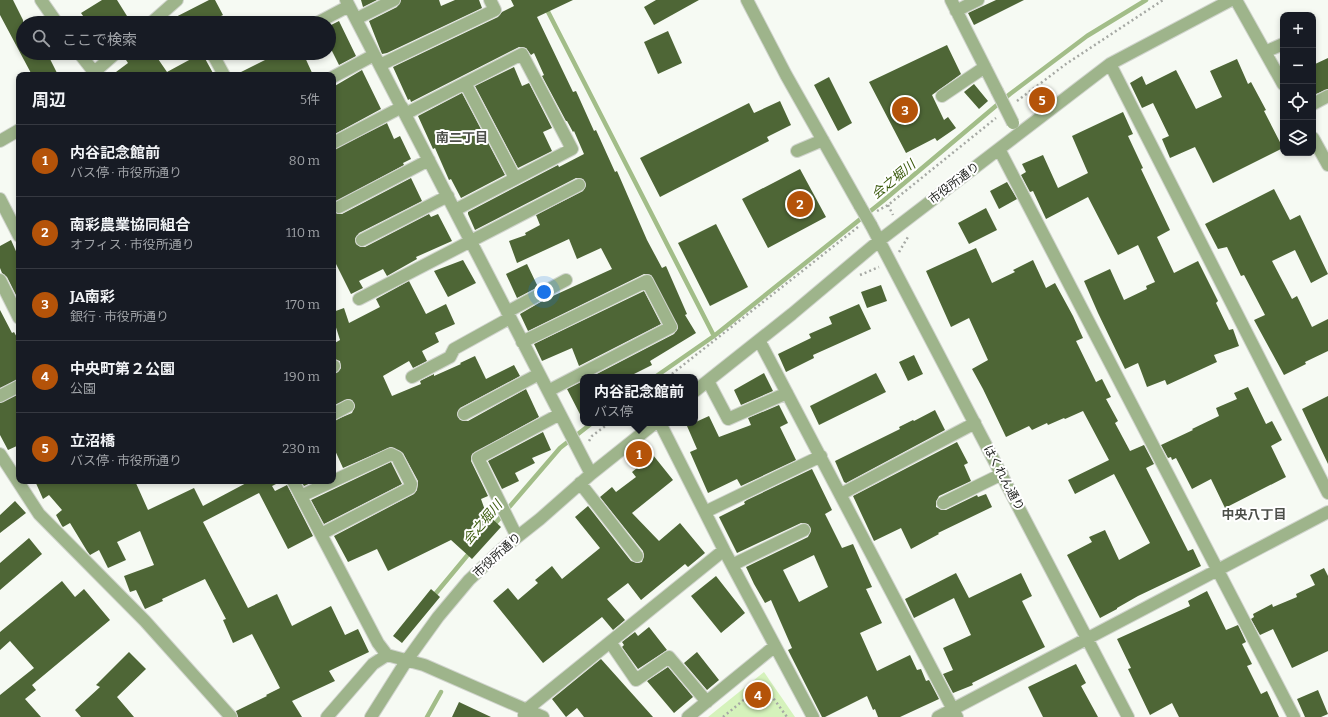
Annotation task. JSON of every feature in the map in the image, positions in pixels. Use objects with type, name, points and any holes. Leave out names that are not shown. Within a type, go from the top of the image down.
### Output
[{"type":"street","points":[[41,0],[52,16]]},
{"type":"street","points":[[159,16],[177,0]]},
{"type":"street","points":[[356,19],[394,0]]},
{"type":"street","points":[[336,76],[495,10],[490,0]]},
{"type":"street","name":"はくれん通り","points":[[747,0],[809,106],[823,140],[832,149],[860,206],[865,225],[880,240],[1128,717]]},
{"type":"street","points":[[978,0],[954,5],[1016,128]]},
{"type":"street","name":"市役所通り","points":[[698,389],[880,240],[999,149],[1016,128],[1110,64],[1231,0]]},
{"type":"street","points":[[1236,0],[1280,79]]},
{"type":"street","points":[[328,16],[348,3],[569,432],[580,445],[591,474]]},
{"type":"street","points":[[1265,52],[1280,45]]},
{"type":"street","points":[[336,142],[465,83],[522,54],[572,149],[455,210]]},
{"type":"street","points":[[83,60],[91,72]]},
{"type":"street","points":[[94,72],[108,60]]},
{"type":"street","points":[[216,60],[222,72]]},
{"type":"street","points":[[1110,64],[1328,493]]},
{"type":"street","points":[[942,96],[985,67]]},
{"type":"street","points":[[465,83],[516,178]]},
{"type":"street","points":[[1316,102],[1328,96]]},
{"type":"street","points":[[0,141],[16,132]]},
{"type":"street","points":[[797,151],[823,140]]},
{"type":"street","points":[[1316,143],[1328,165]]},
{"type":"street","points":[[999,149],[1294,717]]},
{"type":"street","points":[[339,207],[429,160]]},
{"type":"street","points":[[358,299],[579,185]]},
{"type":"street","points":[[362,240],[448,196]]},
{"type":"street","points":[[0,199],[16,230]]},
{"type":"street","points":[[0,280],[16,312]]},
{"type":"street","points":[[412,377],[450,357],[454,349],[566,280]]},
{"type":"street","points":[[522,342],[647,281],[671,327],[581,374]]},
{"type":"street","points":[[759,340],[955,713]]},
{"type":"street","points":[[464,414],[539,374]]},
{"type":"street","points":[[548,391],[580,374]]},
{"type":"street","points":[[708,381],[728,419],[787,393]]},
{"type":"street","points":[[0,396],[16,388]]},
{"type":"street","points":[[336,412],[348,406]]},
{"type":"street","points":[[517,537],[478,458],[560,414]]},
{"type":"street","points":[[840,494],[975,423]]},
{"type":"street","name":"市役所通り","points":[[371,717],[407,660],[438,617],[470,580],[502,549],[580,483],[651,426]]},
{"type":"street","points":[[662,426],[724,550],[813,717]]},
{"type":"street","points":[[0,454],[16,479]]},
{"type":"street","points":[[321,534],[410,488],[411,484],[397,457],[390,454],[336,479]]},
{"type":"street","points":[[705,512],[821,456]]},
{"type":"street","points":[[943,504],[1002,474]]},
{"type":"street","points":[[580,483],[637,556]]},
{"type":"street","points":[[20,484],[39,514],[145,621],[231,717]]},
{"type":"street","points":[[295,484],[378,643],[387,655],[424,665],[524,713],[543,717]]},
{"type":"street","points":[[301,496],[326,484]]},
{"type":"street","points":[[938,717],[955,713],[1087,638],[1328,512]]},
{"type":"street","points":[[732,565],[804,530]]},
{"type":"street","points":[[524,713],[724,550]]},
{"type":"street","points":[[610,642],[636,680],[669,657],[707,702]]},
{"type":"street","points":[[688,717],[775,646]]},
{"type":"street","points":[[327,717],[373,664],[387,655]]},
{"type":"path","points":[[1012,105],[1066,64],[1163,0]]},
{"type":"path","points":[[880,209],[888,205],[1000,114]]},
{"type":"path","points":[[888,205],[892,212]]},
{"type":"path","points":[[672,374],[865,225]]},
{"type":"path","points":[[900,251],[905,242]]},
{"type":"path","points":[[863,275],[879,267]]},
{"type":"path","points":[[580,445],[605,426]]},
{"type":"path","points":[[722,717],[763,684],[787,717]]},
{"type":"green space","points":[[764,672],[795,717],[708,717]]},
{"type":"building","points":[[0,0],[13,0],[21,16],[16,16],[16,45],[0,15]]},
{"type":"building","points":[[102,0],[117,0],[127,16],[83,16],[81,13]]},
{"type":"building","points":[[209,0],[215,0],[223,15],[221,16],[178,16]]},
{"type":"building","points":[[361,0],[377,0],[363,7]]},
{"type":"building","points":[[401,0],[439,0],[441,6],[455,0],[479,0],[482,8],[382,54],[369,21],[397,7]]},
{"type":"building","points":[[511,0],[573,0],[537,17],[573,92],[576,91],[615,172],[617,171],[647,240],[662,268],[666,266],[687,314],[685,315],[696,333],[650,361],[652,365],[634,374],[597,374],[674,334],[678,328],[651,275],[644,274],[528,331],[520,314],[544,300],[612,269],[601,248],[577,259],[569,239],[517,263],[509,241],[526,235],[525,233],[540,225],[536,215],[583,191],[586,185],[583,179],[576,178],[475,230],[468,214],[468,212],[558,165],[559,167],[584,154],[574,131],[573,132],[566,121],[542,76],[544,75],[534,53],[531,55],[526,48],[519,47],[411,102],[410,99],[408,100],[393,67],[498,17],[502,12],[514,6]]},
{"type":"building","points":[[656,0],[699,0],[654,25],[644,7]]},
{"type":"building","points":[[996,0],[1024,0],[974,25],[968,13]]},
{"type":"building","points":[[339,21],[356,56],[339,65],[336,59],[336,22]]},
{"type":"building","points":[[668,31],[682,63],[658,74],[644,42]]},
{"type":"building","points":[[947,45],[961,74],[932,95],[944,120],[948,117],[956,128],[937,141],[935,138],[906,153],[869,82]]},
{"type":"building","points":[[1328,58],[1328,89],[1316,94],[1316,84],[1316,64]]},
{"type":"building","points":[[1237,59],[1248,84],[1251,82],[1266,110],[1264,111],[1280,142],[1280,150],[1213,183],[1195,147],[1170,158],[1162,139],[1169,136],[1153,103],[1142,108],[1130,83],[1142,76],[1146,85],[1176,70],[1196,109],[1222,97],[1210,71]]},
{"type":"building","points":[[24,60],[50,60],[56,72],[30,72]]},
{"type":"building","points":[[126,60],[159,60],[167,72],[116,72],[128,63]]},
{"type":"building","points":[[189,60],[206,60],[212,72],[167,72]]},
{"type":"building","points":[[265,60],[306,60],[312,72],[241,72]]},
{"type":"building","points":[[514,67],[522,86],[529,83],[552,128],[543,132],[552,151],[518,168],[475,86]]},
{"type":"building","points":[[362,70],[381,109],[336,133],[336,85]]},
{"type":"building","points":[[829,77],[852,123],[838,131],[814,85]]},
{"type":"building","points":[[974,84],[988,101],[979,109],[964,92]]},
{"type":"building","points":[[462,93],[505,175],[461,198],[451,179],[449,180],[435,148],[433,149],[418,116]]},
{"type":"building","points":[[780,101],[791,125],[767,137],[769,141],[660,197],[640,158],[749,103],[754,113]]},
{"type":"building","points":[[1123,112],[1133,134],[1128,136],[1143,168],[1141,169],[1170,230],[1157,237],[1174,273],[1198,261],[1218,301],[1216,303],[1229,330],[1233,329],[1239,346],[1214,355],[1217,362],[1167,385],[1165,380],[1147,387],[1138,363],[1125,369],[1084,281],[1110,269],[1124,300],[1147,289],[1146,286],[1155,282],[1138,245],[1118,255],[1088,197],[1046,219],[1033,191],[1030,192],[1021,175],[1026,172],[1022,164],[1043,155],[1058,188],[1088,173],[1072,136]]},
{"type":"building","points":[[387,123],[394,139],[400,136],[411,159],[403,163],[404,165],[336,201],[336,148]]},
{"type":"building","points":[[800,169],[826,217],[768,248],[742,199]]},
{"type":"building","points":[[411,178],[422,201],[359,233],[355,239],[356,244],[361,247],[365,247],[429,214],[431,217],[438,214],[452,241],[416,257],[417,259],[387,276],[383,269],[359,281],[363,288],[351,294],[336,264],[336,213],[342,214]]},
{"type":"building","points":[[1007,182],[1017,199],[999,209],[990,191]]},
{"type":"building","points":[[1274,189],[1290,220],[1300,215],[1328,274],[1311,283],[1295,250],[1272,261],[1292,299],[1297,296],[1312,327],[1328,319],[1328,351],[1305,362],[1306,364],[1284,375],[1254,320],[1265,315],[1244,275],[1241,276],[1227,247],[1218,249],[1205,224]]},
{"type":"building","points":[[986,208],[997,230],[969,244],[958,223]]},
{"type":"building","points":[[716,224],[748,287],[710,306],[678,243]]},
{"type":"building","points":[[11,240],[16,251],[16,295],[7,277],[2,273],[0,268],[0,246]]},
{"type":"building","points":[[976,248],[992,283],[1015,272],[1013,270],[1033,260],[1046,288],[1055,283],[1083,338],[1076,341],[1096,382],[1102,379],[1111,397],[1106,399],[1118,421],[1115,423],[1130,451],[1144,445],[1154,464],[1146,468],[1188,551],[1193,549],[1201,566],[1138,596],[1100,618],[1067,555],[1092,542],[1089,537],[1105,530],[1119,560],[1150,543],[1114,474],[1075,494],[1068,480],[1109,460],[1083,411],[1048,425],[1047,423],[1032,430],[1029,426],[1006,437],[972,369],[988,360],[969,318],[951,327],[926,271]]},
{"type":"building","points":[[463,260],[476,283],[448,297],[434,271]]},
{"type":"building","points":[[527,264],[538,287],[517,298],[506,274]]},
{"type":"building","points":[[409,281],[426,314],[446,304],[455,324],[435,333],[439,342],[422,351],[427,361],[413,368],[409,361],[383,376],[392,396],[421,384],[420,381],[461,364],[460,363],[475,356],[486,379],[514,365],[520,376],[460,408],[457,414],[460,420],[468,421],[526,389],[539,417],[472,454],[471,461],[488,496],[481,499],[486,513],[501,527],[472,559],[451,540],[388,571],[377,549],[348,562],[334,536],[414,494],[417,490],[418,481],[403,453],[391,447],[343,468],[336,453],[336,420],[352,413],[355,406],[352,400],[348,399],[336,405],[336,373],[341,368],[340,361],[336,360],[336,342],[340,340],[336,327],[336,311],[344,308],[349,323],[380,307],[376,299]]},
{"type":"building","points":[[881,285],[887,301],[867,308],[861,292]]},
{"type":"building","points":[[644,291],[661,324],[579,366],[572,348],[542,361],[534,344]]},
{"type":"building","points":[[859,304],[871,329],[813,355],[814,358],[786,372],[778,354],[811,338],[809,334],[832,324],[829,317]]},
{"type":"building","points":[[0,310],[12,333],[14,332],[16,336],[16,380],[0,388]]},
{"type":"building","points":[[914,355],[923,374],[908,381],[899,362]]},
{"type":"building","points":[[764,373],[773,391],[741,405],[734,390]]},
{"type":"building","points":[[876,373],[886,392],[819,425],[810,406]]},
{"type":"building","points":[[580,382],[580,414],[567,389]]},
{"type":"building","points":[[1248,387],[1266,424],[1272,421],[1282,440],[1271,446],[1286,477],[1225,508],[1211,479],[1192,489],[1176,458],[1172,460],[1171,457],[1168,458],[1161,445],[1219,416],[1216,408],[1237,399],[1234,393]]},
{"type":"building","points":[[16,395],[16,446],[8,450],[0,435],[0,403]]},
{"type":"building","points":[[1328,396],[1328,464],[1302,409]]},
{"type":"building","points":[[779,405],[788,423],[780,427],[796,460],[741,486],[737,479],[708,493],[690,452],[697,449],[687,426],[698,426],[698,421],[709,416],[719,437],[751,425],[748,418]]},
{"type":"building","points":[[935,410],[945,430],[846,483],[844,482],[835,461],[900,429],[899,427]]},
{"type":"building","points":[[543,432],[551,450],[532,458],[535,463],[515,473],[519,481],[502,489],[488,461]]},
{"type":"building","points":[[957,442],[968,463],[964,465],[971,481],[939,496],[936,502],[936,507],[946,510],[977,495],[978,497],[986,494],[992,507],[938,533],[939,534],[911,549],[901,528],[874,541],[853,496]]},
{"type":"building","points":[[653,455],[673,480],[632,513],[659,541],[680,523],[705,553],[688,567],[685,564],[641,600],[628,583],[607,599],[625,620],[613,630],[602,617],[543,663],[493,601],[508,588],[518,600],[538,583],[535,580],[552,566],[562,579],[600,548],[575,517],[588,506],[631,561],[638,563],[642,562],[644,555],[643,551],[600,497],[612,487],[616,492],[636,477],[632,472]]},
{"type":"building","points":[[391,462],[402,484],[324,524],[311,500]]},
{"type":"building","points":[[812,469],[832,510],[825,514],[842,548],[853,544],[872,587],[866,589],[882,623],[860,633],[877,671],[910,655],[917,670],[921,669],[926,681],[929,680],[939,699],[900,717],[878,717],[867,696],[825,717],[822,717],[788,650],[792,648],[771,600],[765,603],[746,567],[808,537],[811,530],[808,524],[801,523],[737,553],[719,517],[745,504],[744,502]],"holes":[[[814,555],[828,587],[799,602],[783,570]]]},
{"type":"building","points":[[36,484],[136,484],[148,510],[194,488],[203,506],[244,484],[276,484],[272,486],[275,491],[287,485],[313,536],[288,549],[259,493],[203,522],[248,608],[277,594],[292,626],[331,606],[345,635],[358,629],[369,652],[329,671],[335,681],[292,701],[302,717],[238,717],[236,711],[280,688],[252,634],[233,643],[223,620],[226,619],[205,579],[162,599],[163,601],[145,609],[136,590],[130,592],[124,576],[154,565],[140,531],[117,542],[126,560],[108,568],[99,550],[90,555],[70,523],[63,527],[62,526],[56,515],[62,510],[49,495],[43,499]]},
{"type":"building","points":[[15,501],[26,513],[0,533],[0,515]]},
{"type":"building","points":[[29,538],[42,554],[0,590],[0,563]]},
{"type":"building","points":[[1324,568],[1328,576],[1328,651],[1292,668],[1273,629],[1260,635],[1251,619],[1254,617],[1253,614],[1272,604],[1273,607],[1297,597],[1296,594],[1315,585],[1310,575]]},
{"type":"building","points":[[956,573],[969,598],[1021,573],[1032,596],[1022,601],[1045,647],[972,683],[973,685],[953,693],[943,674],[953,670],[943,648],[971,635],[954,598],[914,618],[905,599]]},
{"type":"building","points":[[716,576],[745,613],[721,633],[691,596]]},
{"type":"building","points":[[62,581],[75,597],[84,589],[110,620],[32,685],[36,690],[25,699],[41,717],[0,717],[0,695],[34,668],[10,641],[0,650],[0,632]]},
{"type":"building","points":[[431,589],[440,597],[402,643],[393,636]]},
{"type":"building","points":[[1207,591],[1226,630],[1238,625],[1246,642],[1242,644],[1252,664],[1247,666],[1261,694],[1267,691],[1279,717],[1179,717],[1172,703],[1150,715],[1128,669],[1131,668],[1117,639],[1190,606],[1188,601]]},
{"type":"building","points":[[649,627],[667,650],[638,669],[622,647],[624,645],[622,642],[635,632],[638,636]]},
{"type":"building","points":[[129,652],[146,669],[117,697],[134,717],[81,717],[75,710],[100,687],[96,685]]},
{"type":"building","points":[[697,652],[719,680],[707,690],[684,663]]},
{"type":"building","points":[[601,659],[653,717],[584,717],[577,708],[566,717],[552,699]]},
{"type":"building","points":[[1076,664],[1086,683],[1081,686],[1098,717],[1043,717],[1028,687]]},
{"type":"building","points":[[668,667],[693,697],[674,713],[647,681]]},
{"type":"building","points":[[1318,690],[1328,714],[1321,717],[1305,717],[1297,699]]},
{"type":"building","points":[[459,702],[491,717],[452,717]]},
{"type":"waterway","points":[[542,0],[714,336]]},
{"type":"waterway","name":"会之堀川","points":[[659,374],[714,336],[883,201],[1010,94],[1087,36],[1146,0]]},
{"type":"waterway","name":"会之堀川","points":[[493,526],[560,448],[588,426]]},
{"type":"waterway","name":"会之堀川","points":[[432,598],[471,551]]},
{"type":"waterway","name":"会之堀川","points":[[427,717],[441,692]]},
{"type":"place","name":"立沼橋","points":[[1042,100]]},
{"type":"place","name":"JA南彩","points":[[905,110]]},
{"type":"place","name":"南彩農業協同組合","points":[[800,204]]},
{"type":"place","name":"内谷記念館前","points":[[639,454]]},
{"type":"place","name":"中央町第２公園","points":[[758,695]]},
{"type":"district","name":"南二丁目","points":[[462,137]]},
{"type":"district","name":"中央八丁目","points":[[1254,514]]}]
